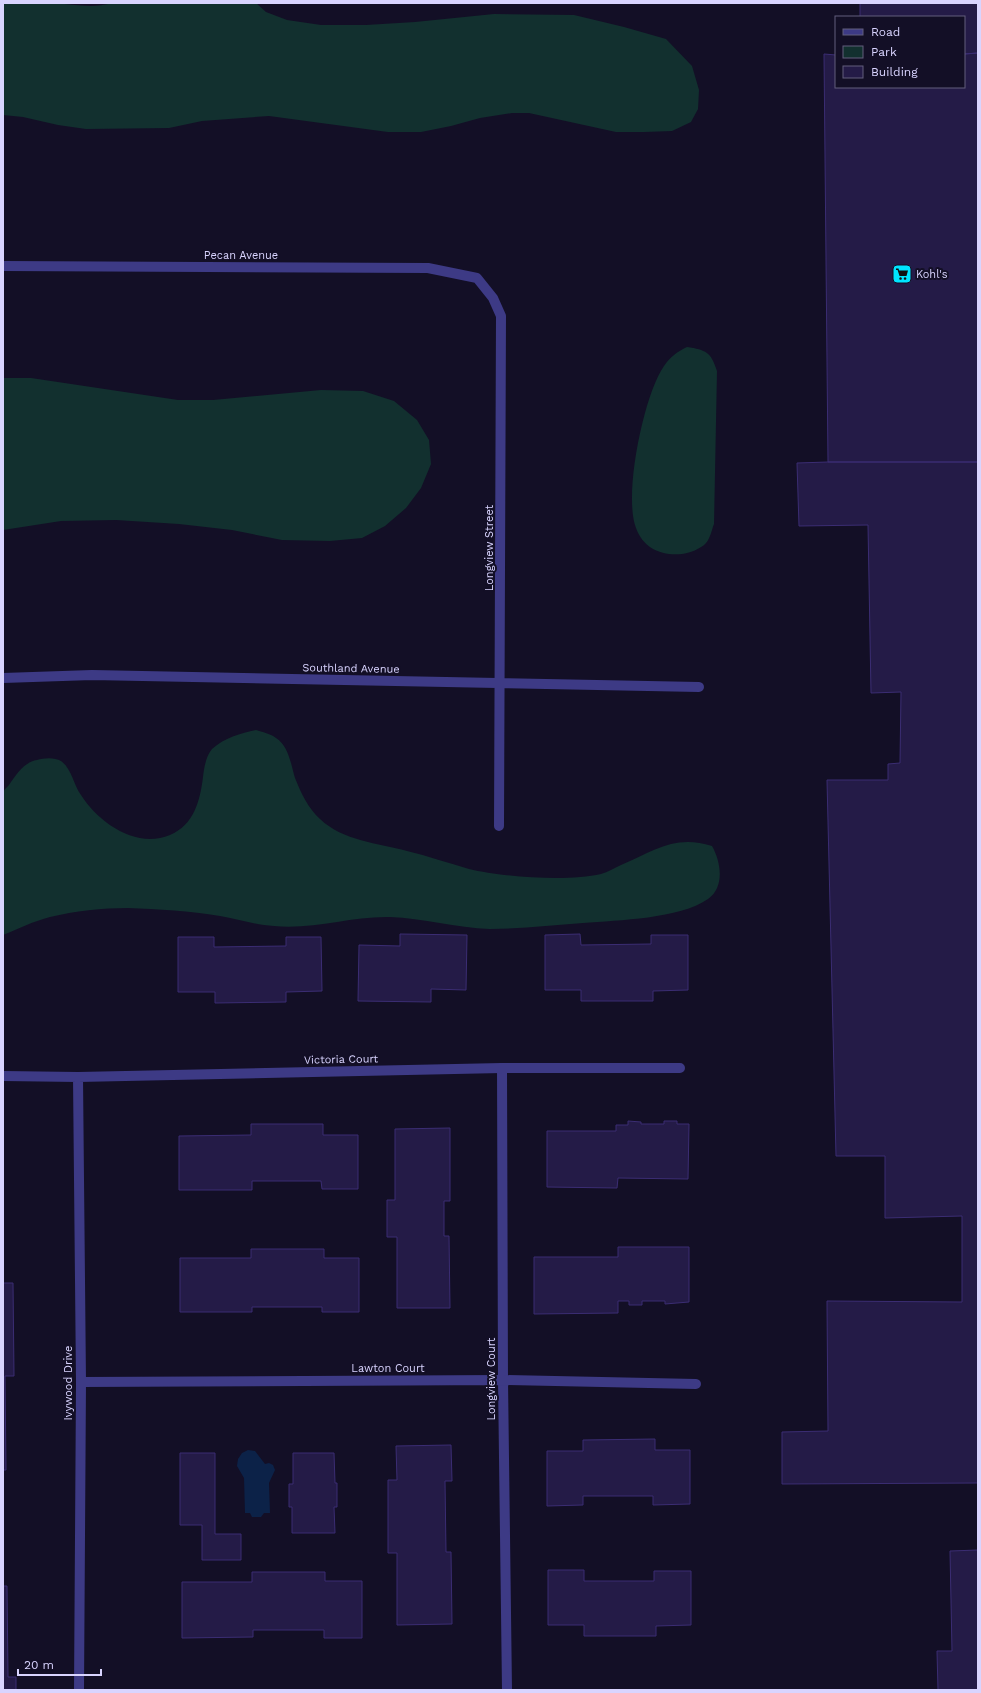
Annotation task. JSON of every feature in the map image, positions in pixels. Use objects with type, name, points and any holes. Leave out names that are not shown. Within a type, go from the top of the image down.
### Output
[{"type":"street","name":"Pecan Avenue","points":[[3,266],[428,268],[477,278]]},
{"type":"street","name":"Longview Street","points":[[477,278],[493,298],[501,316],[499,826]]},
{"type":"street","name":"Southland Avenue","points":[[3,678],[92,675],[699,687]]},
{"type":"street","name":"Victoria Court","points":[[3,1076],[78,1077],[502,1068],[680,1068]]},
{"type":"street","name":"Longview Court","points":[[502,1068],[503,1380],[507,1690]]},
{"type":"street","name":"Ivywood Drive","points":[[78,1077],[81,1382],[79,1690]]},
{"type":"street","name":"Lawton Court","points":[[81,1382],[503,1380],[696,1384]]},
{"type":"green space","points":[[3,3],[47,3],[97,6],[112,3],[256,3],[266,12],[287,20],[321,25],[366,25],[415,22],[494,14],[574,15],[666,39],[692,66],[699,90],[698,109],[691,122],[672,131],[644,132],[616,132],[529,113],[512,113],[480,118],[421,132],[388,132],[269,116],[202,121],[169,128],[86,129],[58,125],[23,117],[3,115]]},
{"type":"green space","points":[[687,347],[699,349],[707,353],[717,371],[714,524],[709,539],[698,549],[682,554],[667,554],[648,546],[639,535],[636,528],[633,513],[632,493],[634,470],[649,398],[664,366],[674,355]]},
{"type":"green space","points":[[3,378],[31,378],[178,400],[213,400],[321,390],[363,391],[394,401],[417,420],[429,440],[431,464],[421,488],[406,508],[385,526],[362,538],[330,541],[282,540],[232,530],[179,524],[116,520],[61,521],[3,530]]},
{"type":"green space","points":[[256,730],[274,737],[284,746],[289,756],[295,778],[305,800],[316,815],[329,826],[350,837],[415,853],[469,869],[535,878],[571,878],[601,874],[665,846],[687,842],[699,843],[712,846],[718,859],[720,874],[717,888],[708,899],[696,906],[665,915],[525,928],[477,928],[390,917],[375,917],[318,925],[289,927],[260,924],[197,913],[128,908],[89,910],[59,915],[38,921],[3,935],[2,795],[4,790],[24,766],[32,761],[43,759],[52,758],[61,761],[68,768],[78,791],[98,815],[108,824],[132,836],[144,839],[157,838],[170,835],[178,831],[190,819],[198,803],[206,762],[212,749],[233,736]]},
{"type":"water","points":[[248,1450],[255,1451],[265,1464],[269,1463],[273,1465],[275,1470],[269,1483],[270,1513],[264,1513],[261,1517],[252,1517],[250,1513],[245,1513],[244,1478],[237,1466],[238,1459],[242,1453]]},
{"type":"building","points":[[860,3],[978,3],[978,53],[965,54],[965,16],[860,16]]},
{"type":"building","name":"Kohl's","points":[[978,53],[978,462],[828,462],[824,54],[835,55],[835,88],[965,88],[965,54]]},
{"type":"building","points":[[978,462],[978,1483],[782,1484],[782,1432],[828,1431],[827,1301],[962,1302],[962,1216],[885,1218],[885,1156],[836,1156],[827,780],[888,780],[888,764],[900,763],[901,692],[871,693],[868,525],[799,526],[797,463]]},
{"type":"building","points":[[400,934],[467,935],[466,990],[431,989],[431,1002],[358,1001],[359,945],[400,946]]},
{"type":"building","points":[[580,934],[581,945],[651,944],[651,935],[688,935],[688,990],[653,991],[653,1001],[581,1001],[581,990],[545,990],[545,935]]},
{"type":"building","points":[[178,937],[214,937],[214,947],[286,946],[286,937],[321,937],[322,991],[286,992],[286,1002],[215,1003],[215,992],[178,992]]},
{"type":"building","points":[[628,1121],[641,1122],[641,1124],[664,1124],[664,1121],[677,1121],[677,1124],[689,1124],[688,1179],[618,1178],[617,1188],[547,1187],[547,1131],[616,1131],[616,1125],[628,1125]]},
{"type":"building","points":[[251,1124],[323,1124],[323,1135],[358,1135],[358,1189],[322,1189],[321,1181],[252,1181],[252,1190],[179,1190],[179,1136],[251,1135]]},
{"type":"building","points":[[450,1128],[450,1201],[444,1201],[444,1236],[449,1236],[450,1308],[397,1308],[397,1237],[387,1237],[387,1200],[395,1200],[395,1129]]},
{"type":"building","points":[[618,1247],[689,1247],[689,1302],[665,1304],[665,1301],[642,1301],[642,1305],[629,1305],[629,1301],[618,1301],[618,1313],[534,1314],[534,1257],[618,1257]]},
{"type":"building","points":[[251,1249],[324,1249],[324,1258],[359,1258],[359,1312],[322,1312],[322,1307],[252,1307],[252,1312],[180,1312],[180,1258],[251,1258]]},
{"type":"building","points":[[3,1283],[13,1283],[14,1376],[5,1376],[6,1470],[3,1470]]},
{"type":"building","points":[[655,1439],[655,1450],[690,1450],[690,1504],[653,1505],[653,1496],[583,1496],[583,1505],[547,1506],[547,1451],[583,1451],[583,1440]]},
{"type":"building","points":[[451,1445],[452,1481],[445,1481],[446,1552],[451,1552],[452,1624],[397,1625],[397,1553],[388,1553],[388,1480],[397,1480],[396,1446]]},
{"type":"building","points":[[180,1453],[215,1453],[215,1534],[241,1534],[241,1560],[202,1560],[202,1525],[180,1525]]},
{"type":"building","points":[[293,1453],[334,1453],[335,1483],[337,1483],[337,1507],[334,1507],[335,1533],[292,1533],[292,1507],[289,1507],[289,1484],[293,1484]]},
{"type":"building","points":[[978,1550],[978,1690],[938,1690],[937,1651],[952,1651],[950,1551]]},
{"type":"building","points":[[548,1570],[584,1570],[584,1581],[654,1581],[654,1571],[691,1571],[691,1625],[656,1626],[656,1636],[584,1636],[584,1625],[548,1625]]},
{"type":"building","points":[[252,1572],[325,1572],[325,1581],[362,1581],[362,1638],[324,1638],[324,1630],[253,1630],[253,1637],[182,1638],[182,1582],[252,1582]]},
{"type":"building","points":[[3,1586],[7,1586],[8,1677],[16,1677],[16,1690],[3,1690]]},
{"type":"place","name":"Kohl's","points":[[902,274]]}]
